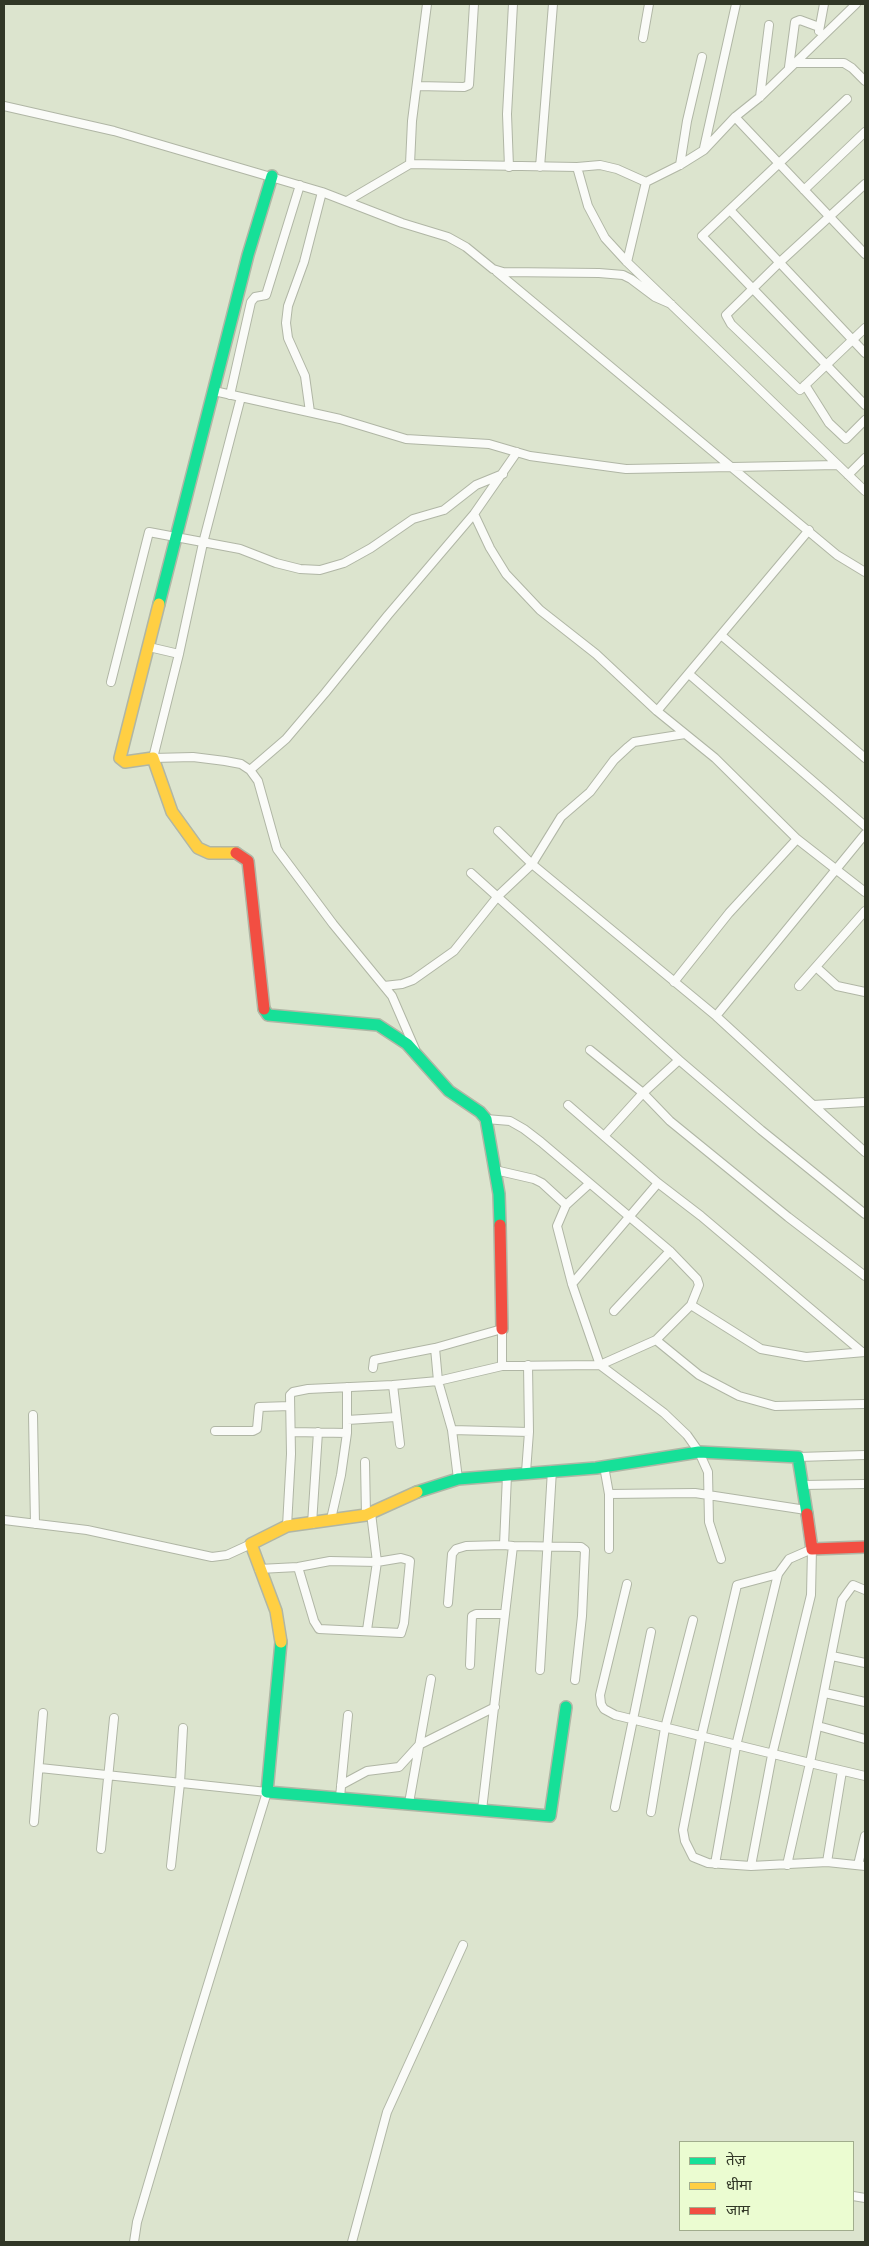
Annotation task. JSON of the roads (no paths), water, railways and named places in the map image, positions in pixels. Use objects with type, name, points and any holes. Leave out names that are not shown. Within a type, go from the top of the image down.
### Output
[{"type":"street","points":[[410,164],[412,121],[426,4]]},
{"type":"street","points":[[417,86],[464,87],[469,84],[474,4]]},
{"type":"street","points":[[509,167],[507,114],[513,4]]},
{"type":"street","points":[[540,167],[553,4]]},
{"type":"street","points":[[643,38],[650,4]]},
{"type":"street","points":[[704,150],[736,4]]},
{"type":"street","points":[[819,40],[819,27],[824,4]]},
{"type":"street","points":[[646,182],[680,165],[704,150],[735,117],[760,97],[856,4]]},
{"type":"street","points":[[791,65],[796,22],[800,20],[819,27]]},
{"type":"street","points":[[760,97],[769,25]]},
{"type":"street","points":[[680,165],[687,121],[702,57]]},
{"type":"street","points":[[791,65],[844,63],[865,81]]},
{"type":"street","points":[[847,99],[778,162],[702,236],[865,405]]},
{"type":"street","points":[[4,106],[114,131],[272,176],[322,192],[455,241],[493,269],[734,467],[837,555],[865,572]]},
{"type":"street","points":[[735,117],[865,254]]},
{"type":"street","points":[[804,190],[865,132]]},
{"type":"street","points":[[347,201],[410,164],[509,167],[600,165],[632,174],[646,182]]},
{"type":"street","points":[[577,167],[588,206],[596,224],[627,262],[865,490]]},
{"type":"street","points":[[272,176],[248,255],[120,758],[124,762],[153,758],[193,757],[225,760],[241,764],[250,770],[258,781],[277,849],[333,924],[392,996],[418,1058]]},
{"type":"street","points":[[627,262],[646,182]]},
{"type":"street","points":[[865,184],[780,262],[726,316],[800,390],[865,328]]},
{"type":"street","points":[[230,395],[250,302],[255,297],[266,295],[300,185]]},
{"type":"street","points":[[310,412],[305,376],[288,338],[286,323],[288,306],[304,262],[322,192]]},
{"type":"street","points":[[730,210],[865,353]]},
{"type":"street","points":[[493,269],[513,272],[622,275],[631,279],[656,297],[671,304]]},
{"type":"street","points":[[805,385],[829,423],[846,439],[865,420]]},
{"type":"street","points":[[214,391],[340,419],[406,439],[489,444],[530,456],[626,469],[838,465]]},
{"type":"street","points":[[241,397],[203,543],[179,654],[153,758],[172,812],[198,848],[209,853],[238,853],[248,861],[264,1011],[268,1015],[378,1025],[407,1044],[418,1058],[452,1092],[480,1112],[486,1119],[499,1194],[503,1279],[502,1366]]},
{"type":"street","points":[[250,770],[286,739],[474,514],[517,452]]},
{"type":"street","points":[[848,474],[865,458]]},
{"type":"street","points":[[111,682],[149,532],[240,549],[276,563],[300,569],[320,570],[344,563],[372,548],[414,519],[444,510],[476,485],[503,474]]},
{"type":"street","points":[[474,514],[490,548],[506,574],[540,610],[596,654],[658,711],[722,764],[797,839],[837,868],[865,892]]},
{"type":"street","points":[[658,711],[809,530]]},
{"type":"street","points":[[721,635],[865,758]]},
{"type":"street","points":[[149,647],[179,654]]},
{"type":"street","points":[[689,674],[865,826]]},
{"type":"street","points":[[384,986],[402,984],[413,980],[454,951],[498,896],[532,864],[561,817],[590,792],[614,760],[628,747],[634,742],[685,734]]},
{"type":"street","points":[[498,831],[532,864],[716,1016],[865,1152]]},
{"type":"street","points":[[716,1016],[865,834]]},
{"type":"street","points":[[674,982],[729,913],[797,839]]},
{"type":"street","points":[[471,872],[680,1060],[761,1130],[865,1214]]},
{"type":"street","points":[[799,986],[865,911]]},
{"type":"street","points":[[816,967],[837,986],[865,992]]},
{"type":"street","points":[[590,1050],[643,1093],[670,1121],[788,1218],[865,1276]]},
{"type":"street","points":[[605,1135],[643,1093],[680,1060]]},
{"type":"street","points":[[813,1106],[865,1102]]},
{"type":"street","points":[[568,1105],[605,1135],[658,1183],[701,1216],[864,1352]]},
{"type":"street","points":[[286,1526],[292,1432],[290,1395],[293,1392],[438,1380],[502,1366],[600,1365],[656,1340],[691,1305],[700,1285],[697,1279],[670,1251],[629,1219],[524,1129],[510,1121],[486,1119]]},
{"type":"street","points":[[495,1170],[534,1179],[542,1183],[566,1205]]},
{"type":"street","points":[[572,1284],[658,1183]]},
{"type":"street","points":[[590,1184],[566,1205],[557,1226],[572,1284],[600,1365],[664,1413],[688,1435],[700,1452],[708,1472],[709,1522],[721,1558]]},
{"type":"street","points":[[614,1311],[670,1251]]},
{"type":"street","points":[[691,1305],[761,1349],[806,1357],[864,1352]]},
{"type":"street","points":[[373,1368],[374,1360],[435,1348],[502,1329]]},
{"type":"street","points":[[656,1340],[698,1375],[739,1396],[775,1406],[865,1404]]},
{"type":"street","points":[[435,1348],[438,1380],[452,1430],[458,1479]]},
{"type":"street","points":[[526,1472],[529,1432],[528,1366]]},
{"type":"street","points":[[393,1385],[400,1444]]},
{"type":"street","points":[[331,1520],[342,1475],[347,1433],[347,1387]]},
{"type":"street","points":[[215,1431],[253,1431],[257,1429],[260,1407],[290,1406]]},
{"type":"street","points":[[34,1414],[35,1524]]},
{"type":"street","points":[[347,1420],[396,1417]]},
{"type":"street","points":[[452,1430],[529,1432]]},
{"type":"street","points":[[292,1432],[347,1433]]},
{"type":"street","points":[[312,1524],[318,1432]]},
{"type":"street","points":[[4,1520],[134,1539],[212,1558],[227,1555],[286,1526],[312,1524],[368,1514],[417,1492],[458,1479],[604,1466],[700,1452],[798,1457],[865,1455]]},
{"type":"street","points":[[751,1866],[772,1755],[811,1595],[812,1548],[798,1457]]},
{"type":"street","points":[[365,1462],[368,1514],[377,1562],[367,1630]]},
{"type":"street","points":[[604,1466],[609,1494],[609,1548]]},
{"type":"street","points":[[540,1670],[549,1547],[552,1470]]},
{"type":"street","points":[[482,1810],[505,1614],[509,1546],[507,1475]]},
{"type":"street","points":[[803,1485],[865,1484]]},
{"type":"street","points":[[609,1494],[695,1493],[806,1510]]},
{"type":"street","points":[[134,2242],[137,2222],[186,2056],[267,1792],[280,1639],[276,1611],[251,1544]]},
{"type":"street","points":[[448,1603],[452,1554],[456,1549],[466,1546],[581,1547],[586,1553],[575,1680]]},
{"type":"street","points":[[715,1864],[736,1746],[778,1574],[789,1559],[812,1548],[865,1547]]},
{"type":"street","points":[[259,1569],[298,1568],[330,1561],[377,1562],[401,1558],[410,1561],[404,1623],[401,1633],[319,1629],[314,1621],[298,1568]]},
{"type":"street","points":[[778,1574],[738,1585],[701,1738],[683,1830],[685,1841],[693,1857],[715,1864],[751,1866],[827,1862],[862,1866],[865,1836]]},
{"type":"street","points":[[627,1584],[600,1695],[601,1704],[604,1709],[701,1738],[865,1776]]},
{"type":"street","points":[[786,1865],[825,1693],[842,1600],[852,1585],[865,1590]]},
{"type":"street","points":[[470,1665],[472,1616],[476,1614],[505,1614]]},
{"type":"street","points":[[651,1812],[665,1728],[694,1620]]},
{"type":"street","points":[[615,1807],[651,1632]]},
{"type":"street","points":[[832,1656],[865,1663]]},
{"type":"street","points":[[409,1803],[431,1679]]},
{"type":"street","points":[[825,1693],[865,1702]]},
{"type":"street","points":[[342,1785],[367,1771],[399,1767],[419,1745],[495,1707]]},
{"type":"street","points":[[40,1768],[267,1792],[550,1816],[566,1707]]},
{"type":"street","points":[[34,1822],[40,1768],[43,1713]]},
{"type":"street","points":[[340,1797],[348,1715]]},
{"type":"street","points":[[101,1849],[110,1776],[114,1718]]},
{"type":"street","points":[[818,1726],[865,1738]]},
{"type":"street","points":[[171,1866],[180,1783],[183,1728]]},
{"type":"street","points":[[827,1862],[842,1771]]},
{"type":"street","points":[[352,2242],[391,2101],[396,2094],[463,1945]]}]
